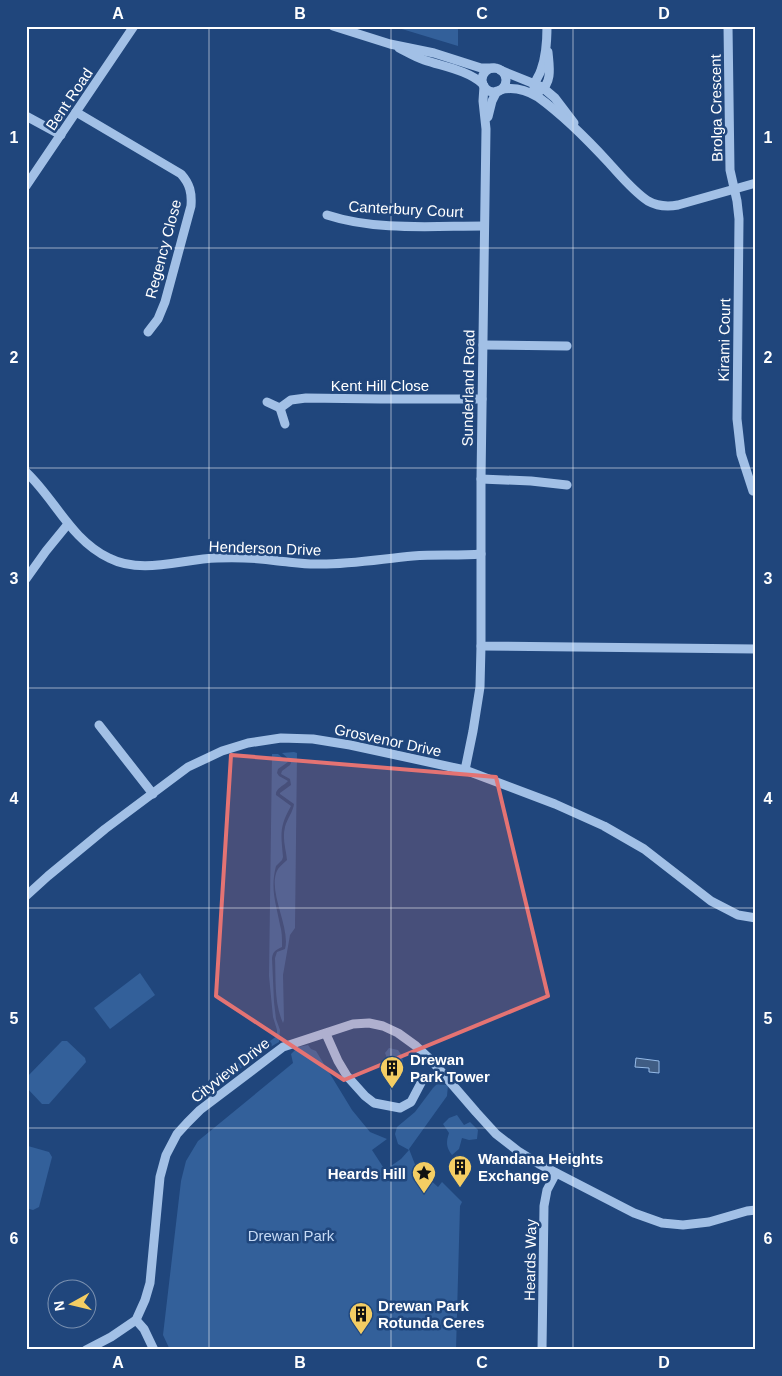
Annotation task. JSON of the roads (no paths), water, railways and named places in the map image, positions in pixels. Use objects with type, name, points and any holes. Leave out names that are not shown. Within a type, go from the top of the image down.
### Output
[{"type":"street","name":"Bent Road","points":[[26,186],[134,26]]},
{"type":"street","points":[[333,26],[390,44],[424,50],[481,68],[497,69],[544,88],[557,100],[590,142],[636,192],[657,205],[678,205],[756,183]]},
{"type":"street","points":[[534,94],[544,88],[550,72],[547,26]]},
{"type":"street","name":"Brolga Crescent","points":[[728,26],[730,170],[735,189]]},
{"type":"street","points":[[534,94],[534,83],[542,70],[547,40]]},
{"type":"street","points":[[390,44],[423,60],[466,73],[474,77],[490,92],[517,88],[534,94],[590,142]]},
{"type":"street","points":[[483,85],[483,75],[488,70],[497,69],[504,75],[506,80],[499,91]]},
{"type":"street","name":"Sunderland Road","points":[[465,770],[474,731],[480,688],[486,130],[483,85]]},
{"type":"street","name":"Sunderland Road","points":[[486,130],[492,101],[499,91]]},
{"type":"street","name":"Regency Close","points":[[76,112],[181,174],[188,182],[192,196],[191,206],[165,302],[158,319],[148,332]]},
{"type":"street","points":[[26,116],[61,135]]},
{"type":"street","name":"Kirami Court","points":[[735,189],[739,219],[737,419],[741,454],[753,491]]},
{"type":"street","name":"Canterbury Court","points":[[327,215],[359,223],[484,226]]},
{"type":"street","points":[[483,345],[567,346]]},
{"type":"street","name":"Kent Hill Close","points":[[280,408],[291,400],[306,398],[482,399]]},
{"type":"street","points":[[267,402],[280,408],[285,424]]},
{"type":"street","name":"Henderson Drive","points":[[26,472],[84,541],[109,558],[121,563],[147,566],[216,558],[263,559],[314,564],[360,562],[415,556],[481,554]]},
{"type":"street","points":[[481,479],[567,485]]},
{"type":"street","points":[[26,579],[68,524]]},
{"type":"street","points":[[481,646],[756,649]]},
{"type":"street","points":[[99,725],[153,794]]},
{"type":"street","name":"Grosvenor Drive","points":[[26,896],[105,829],[188,767],[222,751],[248,743],[280,738],[313,739],[350,745],[465,770],[555,804],[604,826],[644,849],[711,901],[738,915],[756,918]]},
{"type":"street","name":"Cityview Drive","points":[[136,1320],[145,1300],[150,1282],[160,1177],[166,1155],[177,1134],[200,1110],[283,1047],[353,1024],[369,1023],[398,1033],[416,1046],[496,1134],[518,1151],[539,1164],[634,1213],[662,1223],[682,1225],[709,1222],[756,1210]]},
{"type":"street","points":[[326,1034],[347,1076],[374,1104],[400,1108],[411,1102],[422,1081]]},
{"type":"street","name":"Heards Way","points":[[542,1350],[544,1206],[547,1190],[556,1173]]},
{"type":"street","points":[[86,1350],[111,1337],[136,1320],[144,1329],[154,1350]]},
{"type":"place","name":"Drewan Park Tower","points":[[392,1089]]},
{"type":"place","name":"Wandana Heights Exchange","points":[[460,1188]]},
{"type":"place","name":"Heards Hill","points":[[424,1194]]},
{"type":"place","name":"Drewan Park Rotunda Ceres","points":[[361,1335]]},
{"type":"park label","name":"Drewan Park","points":[[291,1235]]}]
